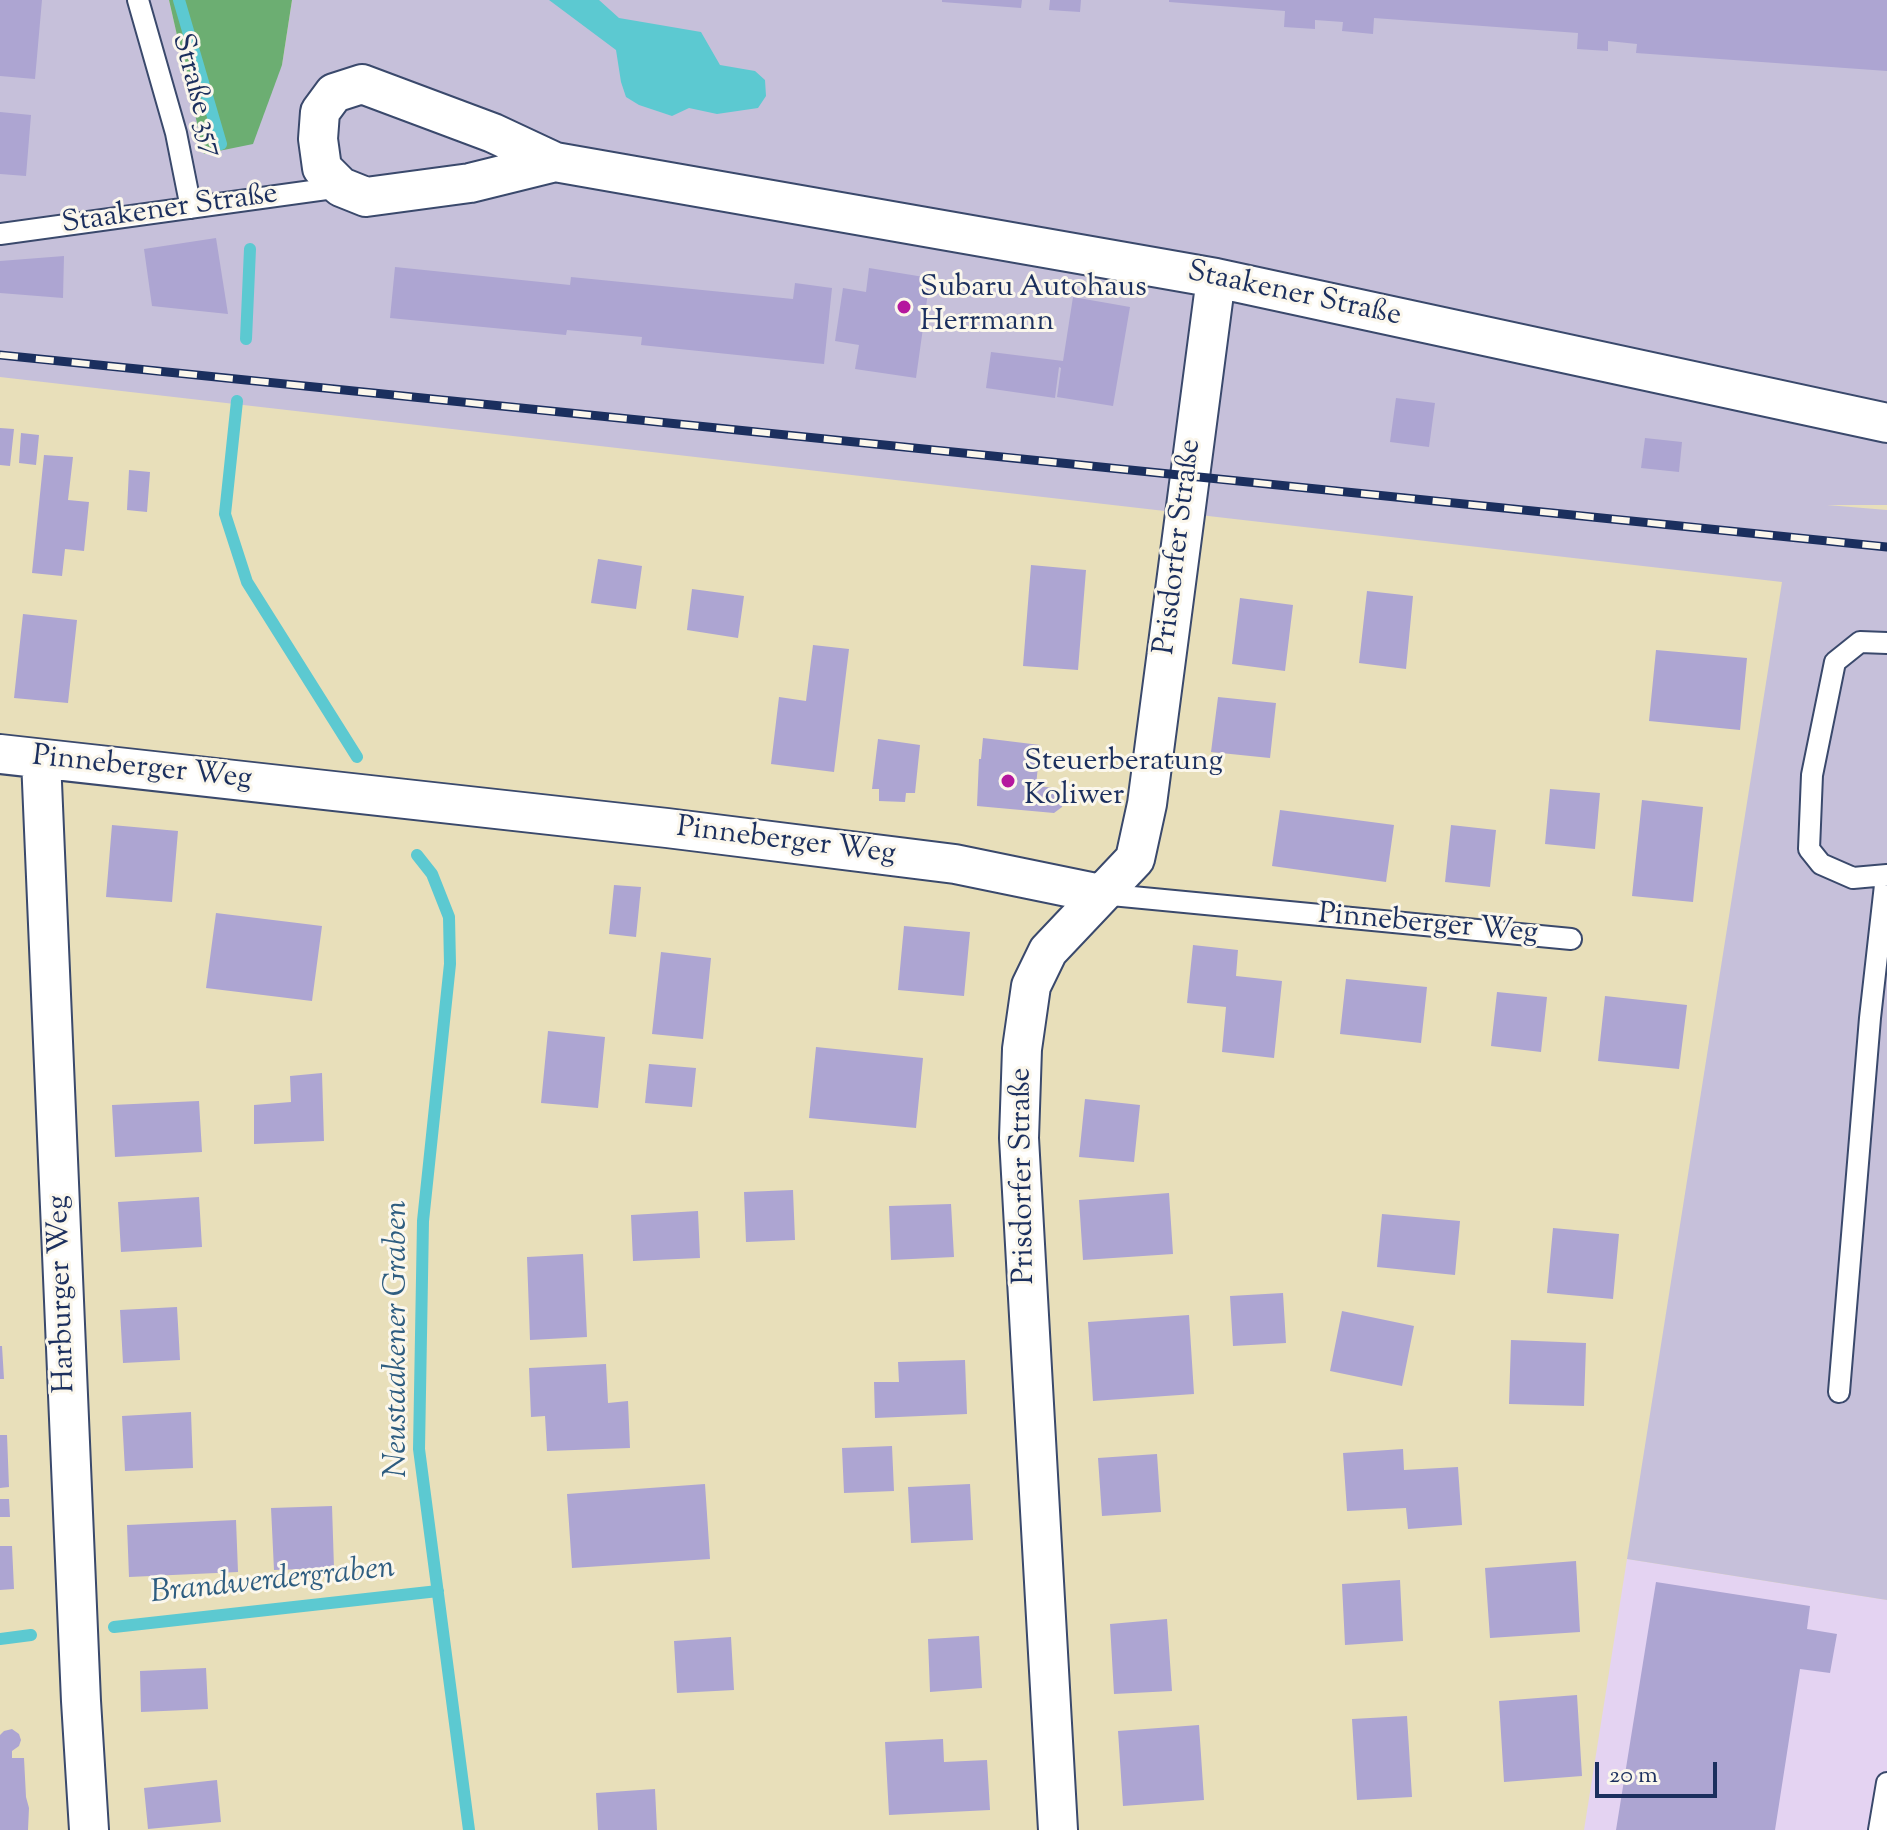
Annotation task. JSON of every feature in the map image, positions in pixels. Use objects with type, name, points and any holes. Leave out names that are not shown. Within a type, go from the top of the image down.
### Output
[{"type":"street","name":"Staakener Straße","points":[[555,162],[470,183],[366,197],[341,187],[322,168],[318,139],[320,112],[334,93],[362,84],[493,133],[555,162],[1216,278],[1887,423]]},
{"type":"street","name":"Prisdorfer Straße","points":[[1058,1830],[1019,1138],[1022,1049],[1031,986],[1048,951],[1135,859],[1147,804],[1216,278]]},
{"type":"street","name":"Pinneberger Weg","points":[[0,754],[667,828],[940,862],[1101,894]]},
{"type":"street","name":"Harburger Weg","points":[[41,759],[80,1685],[89,1830]]},
{"type":"lane","name":"Straße 357","points":[[138,0],[176,133],[191,208]]},
{"type":"lane","name":"Staakener Straße","points":[[0,234],[341,187]]},
{"type":"lane","points":[[1839,1392],[1870,1018],[1886,875],[1853,878],[1821,864],[1809,849],[1812,775],[1835,662],[1860,642],[1887,643]]},
{"type":"lane","name":"Pinneberger Weg","points":[[1101,894],[1571,939]]},
{"type":"lane","points":[[1879,1830],[1887,1783]]},
{"type":"shaded area","points":[[0,0],[169,0],[204,153],[282,65],[292,0],[1887,0],[1887,505],[1827,505],[1887,510],[1887,1600],[1627,1559],[1782,582],[0,377]]},
{"type":"shaded area","points":[[1627,1559],[1887,1600],[1887,1830],[1584,1830]]},
{"type":"green space","points":[[169,0],[292,0],[282,65],[253,144],[204,154]]},
{"type":"water","points":[[549,0],[599,0],[619,18],[701,32],[720,65],[755,71],[765,80],[766,96],[758,108],[717,114],[689,108],[672,116],[639,105],[626,97],[616,50]]},
{"type":"building","points":[[0,0],[42,0],[35,79],[0,76]]},
{"type":"building","points":[[942,0],[1022,0],[1021,8]]},
{"type":"building","points":[[1050,0],[1081,0],[1080,12],[1049,10]]},
{"type":"building","points":[[1169,0],[1887,0],[1887,71],[1636,53],[1637,44],[1608,41],[1608,51],[1577,49],[1578,33],[1374,18],[1373,34],[1342,31],[1343,22],[1315,20],[1315,29],[1284,27],[1285,11]]},
{"type":"building","points":[[0,112],[31,115],[26,176],[0,174]]},
{"type":"building","points":[[216,238],[228,314],[152,306],[144,249]]},
{"type":"building","points":[[64,256],[63,298],[0,293],[0,261]]},
{"type":"building","points":[[395,267],[570,285],[571,277],[793,299],[795,283],[832,288],[824,364],[641,345],[642,337],[567,330],[566,335],[390,318]]},
{"type":"building","points":[[869,268],[930,278],[916,378],[855,369],[859,345],[835,341],[843,288],[866,292]]},
{"type":"building","points":[[1073,297],[1130,307],[1113,406],[1057,397],[1059,367],[1055,398],[986,388],[991,352],[1063,361]]},
{"type":"building","points":[[1396,398],[1435,403],[1429,447],[1390,442]]},
{"type":"building","points":[[0,428],[14,429],[10,466],[0,465]]},
{"type":"building","points":[[21,433],[39,435],[36,465],[19,463]]},
{"type":"building","points":[[1645,438],[1682,442],[1679,472],[1641,468]]},
{"type":"building","points":[[44,455],[73,457],[68,500],[89,502],[84,551],[65,549],[62,576],[32,573]]},
{"type":"building","points":[[129,470],[150,472],[147,512],[127,510]]},
{"type":"building","points":[[598,559],[642,566],[636,609],[591,603]]},
{"type":"building","points":[[1031,565],[1086,570],[1078,670],[1023,666]]},
{"type":"building","points":[[692,589],[744,596],[738,638],[687,630]]},
{"type":"building","points":[[1367,591],[1413,596],[1406,669],[1359,663]]},
{"type":"building","points":[[1240,598],[1293,605],[1285,671],[1232,664]]},
{"type":"building","points":[[23,614],[77,620],[68,703],[14,698]]},
{"type":"building","points":[[813,645],[849,649],[834,772],[771,764],[779,697],[806,701]]},
{"type":"building","points":[[1656,650],[1747,658],[1740,730],[1649,721]]},
{"type":"building","points":[[1218,697],[1276,703],[1270,758],[1211,752]]},
{"type":"building","name":"Steuerberatung Koliwer","points":[[983,738],[1040,745],[1036,786],[1057,788],[1064,796],[1062,807],[1054,813],[977,806]]},
{"type":"building","points":[[878,739],[920,745],[915,793],[906,793],[905,802],[879,801],[879,789],[872,789]]},
{"type":"building","points":[[1550,789],[1600,793],[1595,849],[1545,844]]},
{"type":"building","points":[[1642,800],[1703,807],[1693,902],[1632,896]]},
{"type":"building","points":[[1280,810],[1394,825],[1386,882],[1272,866]]},
{"type":"building","points":[[112,825],[178,831],[172,902],[106,897]]},
{"type":"building","points":[[1451,825],[1496,830],[1490,887],[1445,882]]},
{"type":"building","points":[[614,885],[641,887],[636,937],[609,934]]},
{"type":"building","points":[[216,913],[322,926],[312,1001],[206,988]]},
{"type":"building","points":[[904,926],[970,932],[964,996],[898,990]]},
{"type":"building","points":[[1193,945],[1238,950],[1236,976],[1282,981],[1274,1058],[1222,1052],[1226,1007],[1187,1003]]},
{"type":"building","points":[[661,952],[711,958],[703,1039],[652,1034]]},
{"type":"building","points":[[1346,979],[1427,987],[1421,1043],[1340,1034]]},
{"type":"building","points":[[1497,992],[1547,997],[1541,1052],[1491,1046]]},
{"type":"building","points":[[1605,996],[1687,1005],[1679,1069],[1598,1061]]},
{"type":"building","points":[[548,1031],[605,1037],[598,1108],[541,1103]]},
{"type":"building","points":[[816,1047],[923,1058],[916,1128],[809,1118]]},
{"type":"building","points":[[649,1064],[696,1068],[692,1107],[645,1103]]},
{"type":"building","points":[[322,1073],[324,1141],[254,1144],[254,1105],[291,1102],[290,1076]]},
{"type":"building","points":[[1085,1099],[1140,1105],[1134,1162],[1079,1157]]},
{"type":"building","points":[[199,1101],[202,1152],[115,1157],[112,1105]]},
{"type":"building","points":[[793,1190],[795,1240],[746,1242],[744,1192]]},
{"type":"building","points":[[1169,1193],[1173,1254],[1083,1260],[1079,1200]]},
{"type":"building","points":[[199,1197],[202,1247],[121,1252],[118,1202]]},
{"type":"building","points":[[951,1204],[954,1257],[891,1260],[889,1206]]},
{"type":"building","points":[[698,1211],[700,1258],[633,1261],[631,1215]]},
{"type":"building","points":[[1382,1214],[1460,1221],[1455,1275],[1377,1267]]},
{"type":"building","points":[[1553,1228],[1619,1234],[1613,1299],[1547,1293]]},
{"type":"building","points":[[583,1254],[587,1337],[530,1340],[527,1257]]},
{"type":"building","points":[[1283,1293],[1286,1343],[1233,1346],[1230,1296]]},
{"type":"building","points":[[177,1307],[180,1360],[123,1363],[120,1310]]},
{"type":"building","points":[[1342,1311],[1414,1326],[1402,1386],[1330,1371]]},
{"type":"building","points":[[1189,1315],[1194,1394],[1093,1401],[1088,1322]]},
{"type":"building","points":[[1511,1340],[1586,1343],[1584,1406],[1509,1404]]},
{"type":"building","points":[[2,1346],[4,1379],[0,1379]]},
{"type":"building","points":[[965,1360],[967,1414],[875,1418],[874,1382],[899,1382],[898,1362]]},
{"type":"building","points":[[606,1364],[608,1403],[628,1401],[630,1448],[547,1451],[545,1416],[531,1417],[529,1368]]},
{"type":"building","points":[[191,1412],[193,1468],[125,1471],[122,1416]]},
{"type":"building","points":[[0,1435],[7,1435],[9,1487],[0,1488]]},
{"type":"building","points":[[892,1446],[894,1491],[844,1493],[842,1448]]},
{"type":"building","points":[[1403,1449],[1404,1470],[1458,1467],[1462,1525],[1408,1529],[1406,1508],[1347,1511],[1343,1453]]},
{"type":"building","points":[[1157,1454],[1161,1512],[1102,1516],[1098,1458]]},
{"type":"building","points":[[705,1484],[710,1559],[572,1568],[567,1494]]},
{"type":"building","points":[[970,1484],[973,1540],[911,1543],[908,1487]]},
{"type":"building","points":[[0,1499],[9,1499],[10,1517],[0,1517]]},
{"type":"building","points":[[332,1506],[334,1568],[274,1570],[271,1508]]},
{"type":"building","points":[[236,1520],[238,1572],[129,1577],[127,1525]]},
{"type":"building","points":[[0,1546],[12,1546],[14,1589],[0,1590]]},
{"type":"building","points":[[1576,1561],[1580,1632],[1490,1638],[1485,1568]]},
{"type":"building","points":[[1400,1580],[1403,1641],[1345,1645],[1342,1584]]},
{"type":"building","points":[[1656,1582],[1810,1606],[1807,1629],[1837,1634],[1830,1673],[1800,1669],[1775,1830],[1616,1830]]},
{"type":"building","points":[[1167,1619],[1172,1691],[1114,1694],[1110,1624]]},
{"type":"building","points":[[979,1636],[982,1688],[930,1692],[928,1639]]},
{"type":"building","points":[[731,1637],[734,1690],[677,1693],[674,1641]]},
{"type":"building","points":[[206,1668],[208,1709],[141,1712],[140,1671]]},
{"type":"building","points":[[1577,1695],[1582,1776],[1504,1782],[1499,1701]]},
{"type":"building","points":[[1407,1716],[1412,1797],[1357,1800],[1352,1719]]},
{"type":"building","points":[[1199,1725],[1204,1800],[1123,1806],[1118,1731]]},
{"type":"building","points":[[12,1729],[21,1740],[12,1751],[12,1758],[24,1758],[28,1830],[0,1830],[0,1735]]},
{"type":"building","points":[[943,1739],[944,1762],[987,1760],[990,1810],[889,1815],[885,1742]]},
{"type":"building","points":[[217,1780],[221,1822],[148,1829],[144,1788]]},
{"type":"building","points":[[655,1789],[657,1830],[598,1830],[596,1793]]},
{"type":"waterway","name":"Neustaakener Graben","points":[[179,0],[221,144]]},
{"type":"waterway","name":"Neustaakener Graben","points":[[246,339],[250,249]]},
{"type":"waterway","name":"Neustaakener Graben","points":[[237,401],[225,514],[247,582],[357,757]]},
{"type":"waterway","name":"Neustaakener Graben","points":[[417,855],[432,874],[449,917],[450,964],[423,1221],[419,1449],[469,1830]]},
{"type":"waterway","name":"Brandwerdergraben","points":[[114,1627],[438,1591]]},
{"type":"waterway","name":"Brandwerdergraben","points":[[0,1639],[31,1635]]},
{"type":"railway","points":[[0,355],[1887,547]]},
{"type":"place","name":"Subaru Autohaus Herrmann","points":[[904,307]]},
{"type":"place","name":"Steuerberatung Koliwer","points":[[1008,781]]}]
